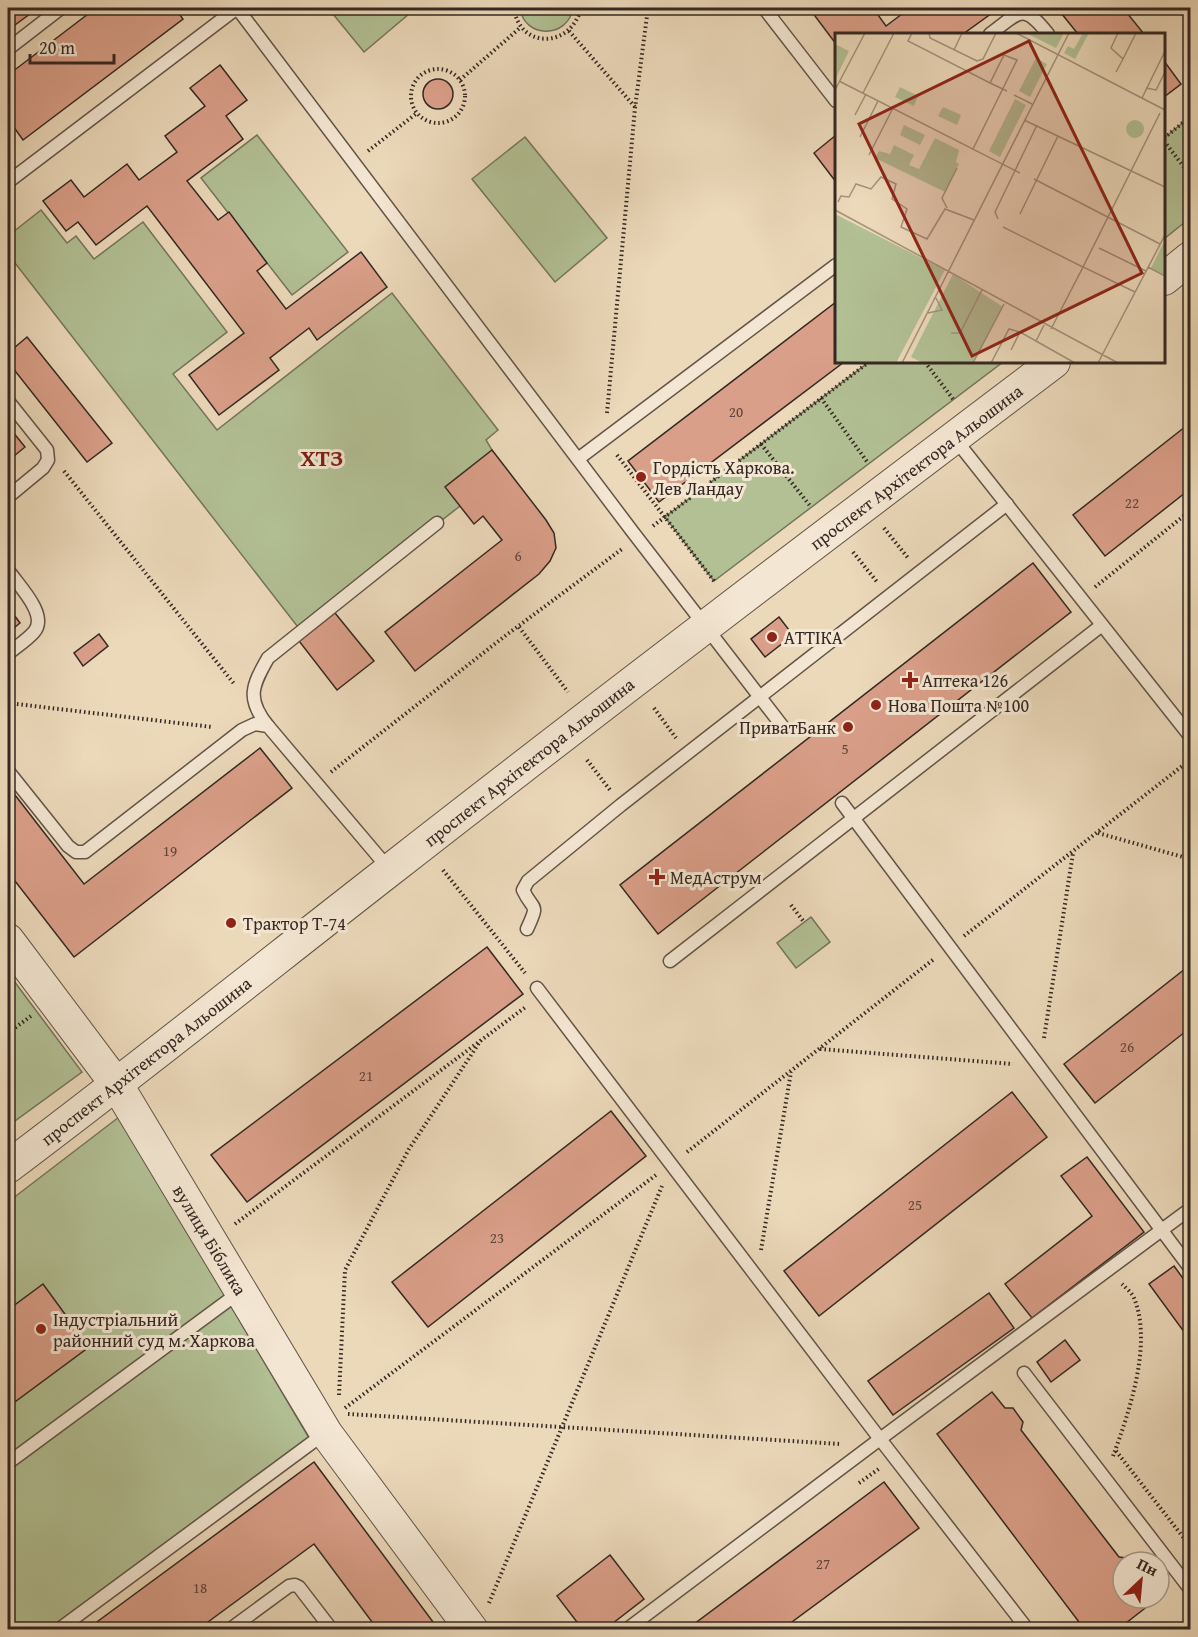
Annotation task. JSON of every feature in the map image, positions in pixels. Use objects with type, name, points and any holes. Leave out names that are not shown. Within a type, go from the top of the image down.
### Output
[{"type":"street","points":[[1165,278],[1191,258]]},
{"type":"street","name":"проспект Архітектора Альошина","points":[[8,1167],[117,1085],[390,870],[705,627],[954,438],[1045,364]]},
{"type":"street","name":"вулиця Біблика","points":[[8,940],[117,1085],[326,1432],[472,1628]]},
{"type":"lane","points":[[8,50],[61,8]]},
{"type":"lane","points":[[8,182],[237,8],[783,727]]},
{"type":"lane","points":[[764,8],[835,98]]},
{"type":"lane","points":[[991,33],[1018,14],[1028,14],[1036,19],[1047,33]]},
{"type":"lane","points":[[578,459],[835,266]]},
{"type":"lane","points":[[8,401],[47,450],[48,460],[43,468],[8,497]]},
{"type":"lane","points":[[954,438],[1191,736]]},
{"type":"lane","points":[[527,929],[535,908],[533,902],[525,895],[525,885],[621,805],[1007,504]]},
{"type":"lane","points":[[390,870],[268,726],[253,700],[253,689],[257,676],[268,658],[437,523]]},
{"type":"lane","points":[[8,570],[43,621],[36,631],[8,654]]},
{"type":"lane","points":[[670,961],[1102,625]]},
{"type":"lane","points":[[8,771],[68,846],[76,852],[85,852],[242,730],[255,724],[268,726]]},
{"type":"lane","points":[[842,803],[1191,1268]]},
{"type":"lane","points":[[539,991],[757,1278],[876,1442],[1028,1629]]},
{"type":"lane","points":[[626,1629],[1191,1209]]},
{"type":"lane","points":[[8,1463],[241,1291]]},
{"type":"lane","points":[[1024,1373],[1191,1589]]},
{"type":"lane","points":[[58,1629],[326,1432]]},
{"type":"lane","points":[[229,1629],[289,1586],[295,1585],[332,1629]]},
{"type":"path","points":[[514,8],[521,27],[531,35],[544,39],[557,37],[569,31],[577,21],[581,8]]},
{"type":"path","points":[[648,8],[635,108],[605,439],[714,581]]},
{"type":"path","points":[[460,80],[521,27]]},
{"type":"path","points":[[569,31],[635,108]]},
{"type":"path","points":[[440,68],[449,70],[460,80],[466,92],[465,102],[456,117],[440,123],[423,119],[417,113],[412,105],[412,88],[422,74],[430,69],[440,68]]},
{"type":"path","points":[[366,152],[417,113]]},
{"type":"path","points":[[1165,138],[1191,117]]},
{"type":"path","points":[[1165,140],[1191,175]]},
{"type":"path","points":[[647,531],[868,363]]},
{"type":"path","points":[[926,363],[953,399]]},
{"type":"path","points":[[821,398],[868,463]]},
{"type":"path","points":[[761,444],[811,507]]},
{"type":"path","points":[[47,450],[259,714]]},
{"type":"path","points":[[1081,598],[1191,511]]},
{"type":"path","points":[[884,528],[919,572]]},
{"type":"path","points":[[316,783],[628,544]]},
{"type":"path","points":[[853,552],[888,597]]},
{"type":"path","points":[[519,627],[568,692]]},
{"type":"path","points":[[8,703],[242,730]]},
{"type":"path","points":[[654,708],[688,753]]},
{"type":"path","points":[[587,760],[621,805]]},
{"type":"path","points":[[876,1442],[562,1427],[338,1413],[671,1164],[1191,760]]},
{"type":"path","points":[[1097,832],[1191,859]]},
{"type":"path","points":[[819,1049],[1040,1066],[1073,852]]},
{"type":"path","points":[[230,1228],[481,1041],[539,991],[443,870]]},
{"type":"path","points":[[791,905],[804,922]]},
{"type":"path","points":[[339,1401],[345,1270],[409,1149],[481,1041]]},
{"type":"path","points":[[757,1278],[791,1072]]},
{"type":"path","points":[[472,1628],[482,1619],[671,1164]]},
{"type":"path","points":[[1105,1479],[1136,1380],[1140,1340],[1139,1315],[1133,1296],[1109,1270]]},
{"type":"path","points":[[1115,1451],[1191,1546]]},
{"type":"green space","points":[[328,8],[416,8],[364,52]]},
{"type":"green space","points":[[520,8],[573,8],[563,25],[555,30],[546,31],[537,30],[529,25],[523,18]]},
{"type":"green space","points":[[1190,117],[1190,218],[1165,238],[1165,137]]},
{"type":"green space","points":[[257,135],[348,252],[292,295],[201,178]]},
{"type":"green space","points":[[525,137],[607,238],[555,282],[472,179]]},
{"type":"green space","points":[[41,210],[67,243],[76,236],[94,259],[143,222],[227,332],[173,374],[217,430],[392,293],[498,430],[486,440],[492,450],[460,506],[301,631],[8,254],[8,236]]},
{"type":"green space","points":[[868,363],[1002,363],[714,581],[665,517]]},
{"type":"green space","points":[[811,917],[830,942],[796,968],[777,943]]},
{"type":"green space","points":[[8,973],[82,1072],[8,1126]]},
{"type":"green space","points":[[119,1117],[312,1443],[58,1629],[8,1630],[8,1202]]},
{"type":"building","points":[[8,8],[38,8],[8,30]]},
{"type":"building","points":[[96,8],[175,8],[183,19],[23,140],[8,119],[8,75]]},
{"type":"building","points":[[809,8],[873,8],[886,26],[910,8],[999,8],[964,33],[835,33],[835,43]]},
{"type":"building","points":[[1057,8],[1123,8],[1143,33],[1077,33]]},
{"type":"building","points":[[1165,62],[1181,84],[1165,96]]},
{"type":"building","points":[[220,65],[247,100],[226,116],[243,139],[187,181],[218,220],[229,212],[267,263],[257,271],[286,309],[361,252],[387,287],[317,340],[309,328],[270,358],[279,370],[219,415],[189,375],[244,333],[147,206],[96,245],[78,222],[66,231],[43,201],[71,180],[84,197],[127,164],[139,180],[177,152],[165,136],[205,106],[190,88]]},
{"type":"building","points":[[438,79],[444,80],[452,88],[452,100],[444,108],[438,109],[432,108],[424,100],[423,94],[424,88],[432,80]]},
{"type":"building","points":[[835,136],[835,181],[814,153]]},
{"type":"building","points":[[835,303],[835,363],[843,363],[659,502],[628,461]]},
{"type":"building","points":[[27,337],[112,443],[87,462],[8,362],[8,353]]},
{"type":"building","points":[[1190,423],[1190,489],[1105,556],[1073,515]]},
{"type":"building","points":[[8,426],[25,447],[8,461]]},
{"type":"building","points":[[492,450],[546,520],[554,533],[556,548],[550,561],[539,574],[415,671],[385,632],[502,540],[483,516],[474,524],[445,487]]},
{"type":"building","points":[[1033,563],[1071,612],[658,934],[620,885]]},
{"type":"building","points":[[8,607],[20,623],[8,633]]},
{"type":"building","points":[[335,613],[374,661],[337,690],[299,641]]},
{"type":"building","name":"АТТІКА","points":[[779,617],[793,635],[765,657],[751,639]]},
{"type":"building","points":[[99,634],[108,646],[83,666],[74,653]]},
{"type":"building","points":[[260,748],[292,788],[74,957],[8,872],[8,786],[84,884]]},
{"type":"building","points":[[487,947],[523,994],[247,1202],[211,1155]]},
{"type":"building","points":[[1190,965],[1190,1028],[1095,1103],[1064,1064]]},
{"type":"building","points":[[1012,1092],[1047,1137],[819,1316],[784,1271]]},
{"type":"building","points":[[611,1111],[646,1156],[428,1327],[392,1282]]},
{"type":"building","points":[[1087,1157],[1144,1232],[1032,1318],[1005,1284],[1092,1216],[1061,1176]]},
{"type":"building","points":[[1174,1266],[1190,1288],[1190,1340],[1149,1284]]},
{"type":"building","name":"Індустріальний районний суд м. Харкова","points":[[43,1284],[89,1347],[8,1407],[8,1310]]},
{"type":"building","points":[[989,1293],[1014,1328],[893,1415],[868,1381]]},
{"type":"building","points":[[1065,1340],[1080,1360],[1051,1382],[1037,1362]]},
{"type":"building","points":[[992,1392],[1005,1408],[1013,1408],[1023,1422],[1021,1430],[1114,1550],[1111,1550],[1111,1610],[1143,1610],[1117,1630],[1085,1630],[937,1434]]},
{"type":"building","points":[[314,1462],[439,1630],[378,1630],[314,1544],[197,1630],[86,1630]]},
{"type":"building","points":[[884,1482],[919,1528],[781,1630],[686,1630]]},
{"type":"building","points":[[610,1555],[644,1599],[604,1630],[583,1630],[557,1596]]},
{"type":"place","name":"Гордість Харкова. Лев Ландау","points":[[641,477]]},
{"type":"place","name":"АТТІКА","points":[[772,637]]},
{"type":"place","name":"Аптека 126","points":[[910,680]]},
{"type":"place","name":"Нова Пошта №100","points":[[876,705]]},
{"type":"place","name":"ПриватБанк","points":[[848,727]]},
{"type":"place","name":"МедАструм","points":[[657,877]]},
{"type":"place","name":"Трактор Т-74","points":[[231,923]]},
{"type":"place","name":"Індустріальний районний суд м. Харкова","points":[[41,1329]]},
{"type":"district","name":"ХТЗ","points":[[322,457]]}]
